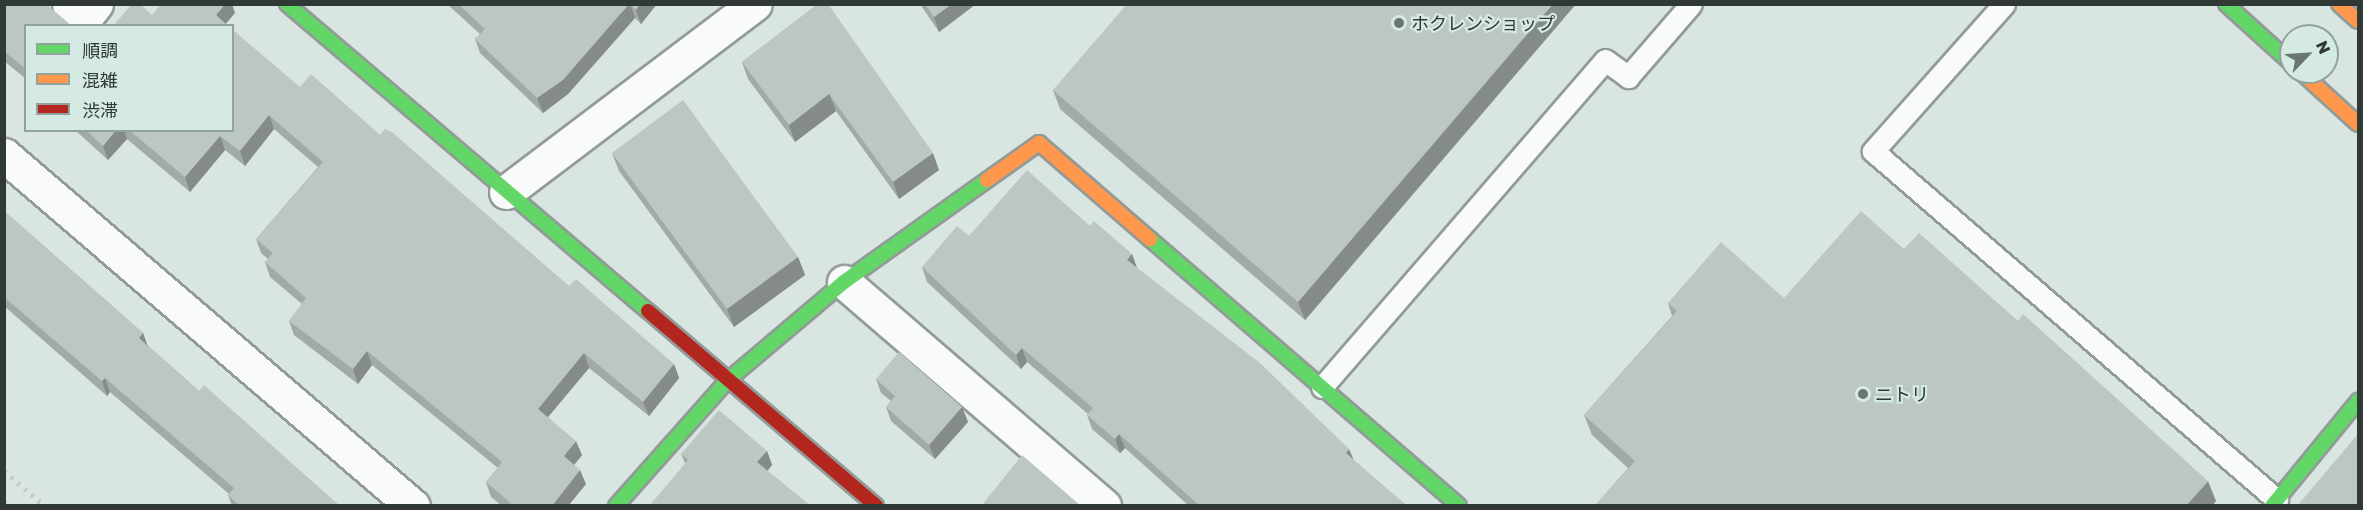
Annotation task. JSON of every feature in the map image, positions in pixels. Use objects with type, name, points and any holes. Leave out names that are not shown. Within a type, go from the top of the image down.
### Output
[{"type":"main road","points":[[287,4],[876,506]]},
{"type":"main road","points":[[2226,4],[2279,52]]},
{"type":"main road","points":[[2339,4],[2358,21]]},
{"type":"main road","points":[[2314,84],[2358,124]]},
{"type":"main road","points":[[616,506],[728,380],[844,282],[1039,142],[1459,506]]},
{"type":"main road","points":[[2274,503],[2358,401]]},
{"type":"street","points":[[69,4],[85,18],[96,4]]},
{"type":"street","points":[[506,192],[752,5]]},
{"type":"street","points":[[4,155],[413,506]]},
{"type":"street","points":[[844,282],[1104,506]]},
{"type":"lane","points":[[1322,387],[1605,60],[1628,77],[1691,4]]},
{"type":"lane","points":[[2004,4],[1873,151],[2274,503]]},
{"type":"building","points":[[4,4],[46,4],[70,24],[24,24],[24,67],[4,51]]},
{"type":"building","points":[[132,4],[140,4],[152,15],[161,4],[225,4],[216,15],[226,24],[115,24]]},
{"type":"building","points":[[458,4],[629,4],[563,80],[537,98],[475,39],[485,29]]},
{"type":"building","points":[[630,4],[640,4],[636,10]]},
{"type":"building","points":[[818,4],[828,4],[933,153],[893,182],[829,94],[789,125],[742,62]]},
{"type":"building","points":[[925,4],[952,4],[934,17]]},
{"type":"building","points":[[1127,4],[1553,4],[1298,302],[1053,90]]},
{"type":"building","points":[[234,31],[300,87],[311,74],[380,135],[385,129],[392,132],[569,286],[576,279],[674,364],[643,402],[584,353],[538,409],[576,441],[564,456],[580,470],[552,506],[514,506],[486,482],[502,462],[367,351],[353,369],[289,321],[306,298],[265,262],[273,253],[256,239],[323,162],[269,115],[240,151],[220,136],[185,177],[131,132],[234,132]]},
{"type":"building","points":[[683,100],[798,257],[727,309],[612,153]]},
{"type":"building","points":[[88,132],[114,132],[103,146]]},
{"type":"building","points":[[1027,170],[1090,226],[1094,221],[1132,254],[1127,260],[1260,363],[1349,449],[1346,453],[1407,506],[1200,506],[1119,434],[1115,439],[1087,415],[1093,408],[1022,348],[1016,355],[922,267],[957,226],[969,236]]},
{"type":"building","points":[[4,211],[143,333],[139,338],[199,391],[204,385],[340,506],[240,506],[228,495],[234,488],[105,378],[102,381],[4,297]]},
{"type":"building","name":"ニトリ","points":[[1861,211],[1904,249],[1919,233],[2018,321],[2023,314],[2208,481],[2186,506],[1595,505],[1635,461],[1584,415],[1677,311],[1668,303],[1721,242],[1784,298]]},
{"type":"building","points":[[899,352],[962,407],[929,445],[886,407],[895,396],[876,379]]},
{"type":"building","points":[[719,410],[767,451],[757,462],[811,506],[649,506],[688,460],[681,454]]},
{"type":"building","points":[[2358,434],[2358,506],[2297,506]]},
{"type":"building","points":[[1022,455],[1081,506],[982,505]]},
{"type":"railway","points":[[4,471],[45,506]]},
{"type":"railway","points":[[4,501],[9,506]]},
{"type":"traffic: fast","points":[[287,4],[648,311]]},
{"type":"traffic: fast","points":[[2226,4],[2279,52]]},
{"type":"traffic: fast","points":[[616,506],[728,380],[844,282],[987,180]]},
{"type":"traffic: fast","points":[[1150,239],[1459,506]]},
{"type":"traffic: fast","points":[[2272,506],[2358,401]]},
{"type":"traffic: slow","points":[[2339,4],[2358,21]]},
{"type":"traffic: slow","points":[[2314,84],[2358,124]]},
{"type":"traffic: slow","points":[[987,180],[1039,143],[1150,239]]},
{"type":"traffic: jam","points":[[648,311],[876,506]]},
{"type":"place","name":"ホクレンショップ","points":[[1399,23]]},
{"type":"place","name":"ニトリ","points":[[1863,394]]}]
